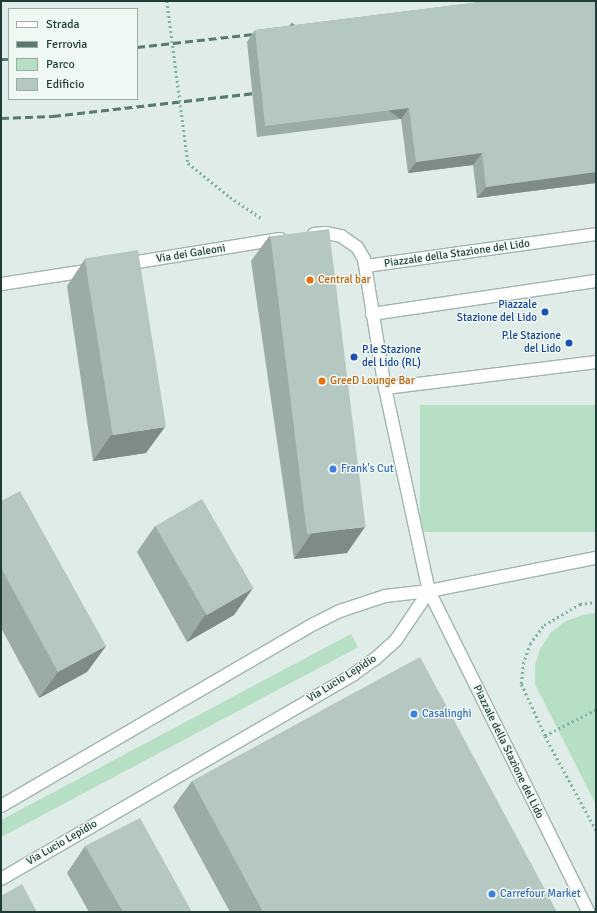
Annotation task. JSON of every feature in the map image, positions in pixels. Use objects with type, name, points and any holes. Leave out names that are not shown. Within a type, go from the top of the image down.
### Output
[{"type":"street","points":[[304,235],[326,233],[341,236],[357,247],[366,266]]},
{"type":"street","name":"Piazzale della Stazione del Lido","points":[[588,912],[430,591],[385,388],[372,314],[366,266],[596,234]]},
{"type":"street","name":"Via dei Galeoni","points":[[1,284],[290,238]]},
{"type":"street","points":[[372,314],[596,281]]},
{"type":"street","points":[[385,388],[596,362]]},
{"type":"street","points":[[1,806],[319,621],[340,611],[385,596],[430,591],[596,558]]},
{"type":"street","name":"Via Lucio Lepidio","points":[[1,879],[354,674],[375,659],[396,640],[430,591]]},
{"type":"path","points":[[167,1],[188,163],[230,197]]},
{"type":"path","points":[[596,602],[580,604],[544,625],[530,644],[523,664],[521,684],[545,736],[596,828]]},
{"type":"path","points":[[545,736],[596,710]]},
{"type":"green space","points":[[420,405],[596,405],[596,532],[420,532]]},
{"type":"green space","points":[[596,613],[596,805],[535,684],[535,665],[540,649],[551,632],[566,621],[583,615]]},
{"type":"green space","points":[[351,634],[358,647],[3,836],[1,832],[1,820]]},
{"type":"building","points":[[486,1],[596,1],[596,172],[486,187],[482,153],[416,162],[409,108],[265,126],[255,30]]},
{"type":"building","points":[[329,229],[366,527],[307,534],[270,236]]},
{"type":"building","points":[[138,250],[166,427],[113,435],[85,258]]},
{"type":"building","points":[[20,491],[106,646],[58,672],[1,568],[1,501]]},
{"type":"building","points":[[202,499],[254,588],[207,615],[155,526]]},
{"type":"building","points":[[420,657],[557,912],[263,912],[192,781]]},
{"type":"building","points":[[140,818],[192,912],[123,912],[85,846]]},
{"type":"building","points":[[22,884],[37,912],[1,912],[1,896]]},
{"type":"railway","points":[[138,47],[264,33]]},
{"type":"railway","points":[[1,59],[8,59]]},
{"type":"railway","points":[[1,118],[53,116],[263,92]]},
{"type":"place","name":"Central bar","points":[[310,280]]},
{"type":"place","name":"Piazzale Stazione del Lido","points":[[545,312]]},
{"type":"place","name":"P.le Stazione del Lido","points":[[569,343]]},
{"type":"place","name":"P.le Stazione del Lido (RL)","points":[[354,357]]},
{"type":"place","name":"GreeD Lounge Bar","points":[[322,381]]},
{"type":"place","name":"Frank's Cut","points":[[333,469]]},
{"type":"place","name":"Casalinghi","points":[[414,714]]},
{"type":"place","name":"Carrefour Market","points":[[492,894]]}]
